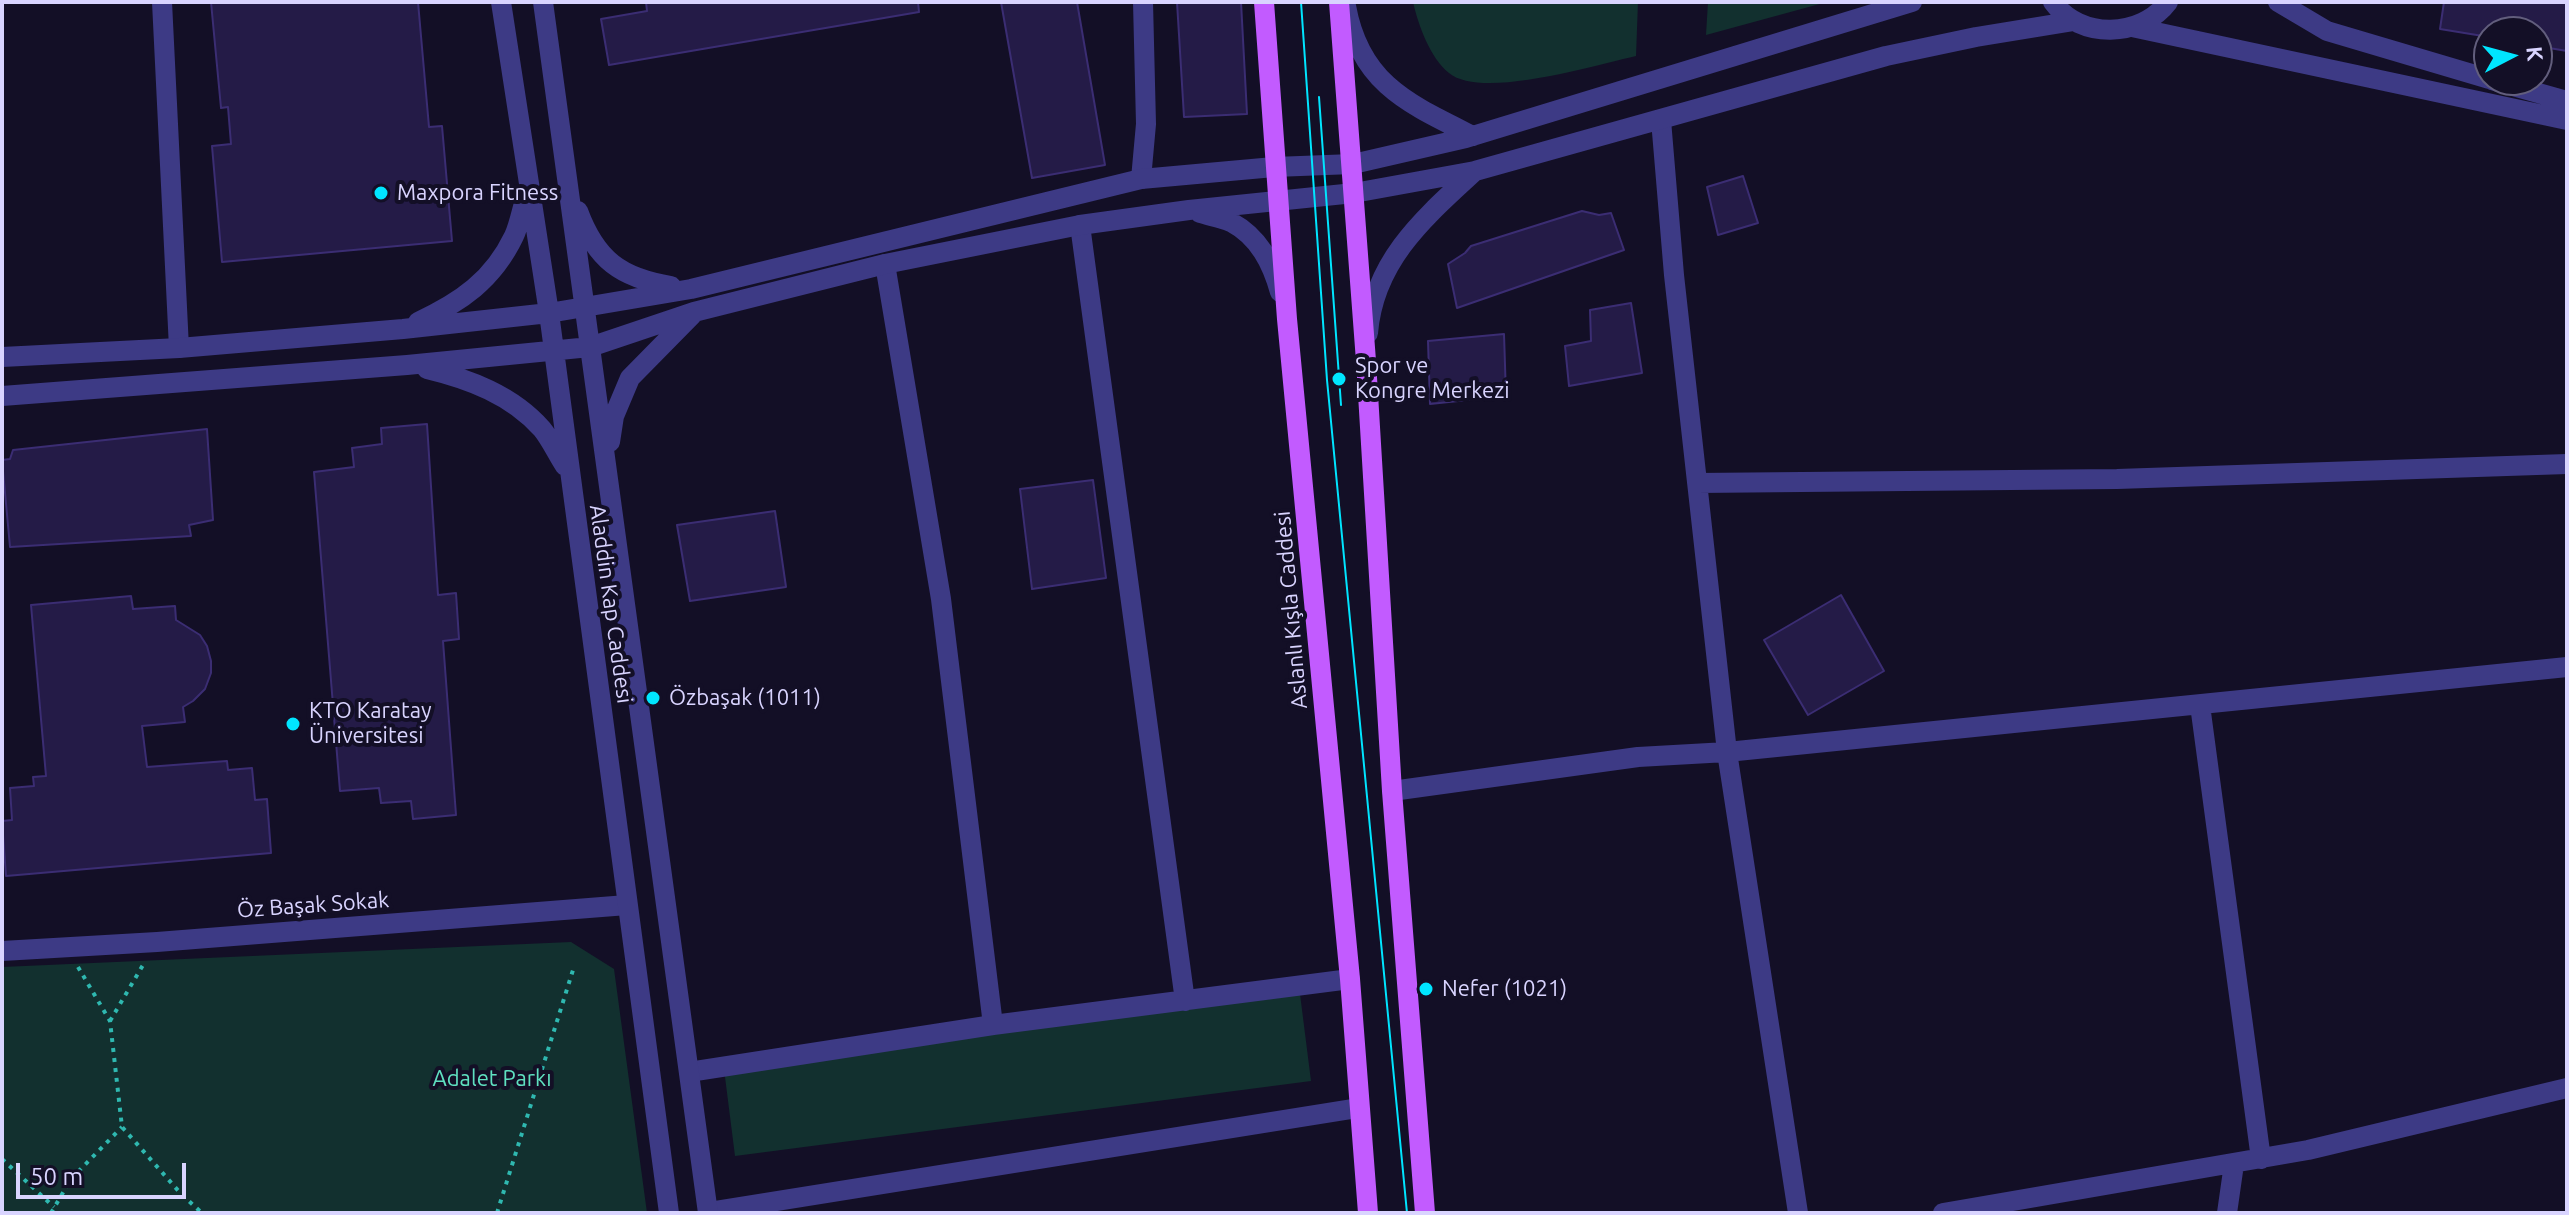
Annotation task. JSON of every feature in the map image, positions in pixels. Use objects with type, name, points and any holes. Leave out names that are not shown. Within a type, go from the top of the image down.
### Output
[{"type":"main road","name":"Aslanlı Kışla Caddesi","points":[[1264,2],[1287,319],[1350,979],[1368,1213]]},
{"type":"main road","points":[[1339,2],[1353,164],[1392,791],[1425,1213]]},
{"type":"street","points":[[162,2],[179,348]]},
{"type":"street","name":"Aladdin Kap Caddesi","points":[[501,2],[549,313],[669,1213]]},
{"type":"street","name":"Aladdin Kap Caddesi","points":[[543,2],[708,1213]]},
{"type":"street","points":[[1141,179],[1146,124],[1143,2]]},
{"type":"street","points":[[1346,2],[1350,28],[1366,63],[1390,88],[1422,111],[1473,136]]},
{"type":"street","points":[[2,357],[179,348],[403,329],[549,313],[691,289],[1141,179],[1274,167],[1353,164],[1473,136],[1912,2]]},
{"type":"street","points":[[2053,2],[2074,21],[2097,30],[2120,30],[2143,24],[2168,2]]},
{"type":"street","points":[[2278,2],[2327,31],[2473,75]]},
{"type":"street","points":[[2,396],[407,365],[590,347],[694,312],[885,264],[1080,225],[1354,193],[1475,171],[1886,56],[2074,21]]},
{"type":"street","points":[[2132,27],[2567,120]]},
{"type":"street","points":[[1661,120],[1674,275],[1727,752],[1798,1213]]},
{"type":"street","points":[[1366,361],[1370,313],[1390,262],[1421,221],[1475,171]]},
{"type":"street","points":[[567,181],[584,228],[608,263],[645,282],[691,289]]},
{"type":"street","points":[[403,329],[451,306],[490,275],[514,235],[529,186]]},
{"type":"street","points":[[1189,210],[1230,222],[1257,243],[1273,267],[1287,319]]},
{"type":"street","points":[[1080,225],[1185,1001]]},
{"type":"street","points":[[885,264],[941,599],[993,1025]]},
{"type":"street","points":[[607,469],[614,416],[630,378],[694,312]]},
{"type":"street","points":[[407,365],[457,376],[506,398],[542,429],[568,472]]},
{"type":"street","points":[[1697,483],[2117,479],[2567,464]]},
{"type":"street","points":[[1392,791],[1638,757],[1727,752],[2567,667]]},
{"type":"street","points":[[2200,705],[2261,1159]]},
{"type":"street","name":"Öz Başak Sokak","points":[[2,951],[157,942],[627,905]]},
{"type":"street","points":[[689,1072],[993,1025],[1350,979]]},
{"type":"street","points":[[1943,1213],[2308,1150],[2567,1088]]},
{"type":"street","points":[[708,1213],[1358,1108]]},
{"type":"street","points":[[2227,1213],[2234,1164]]},
{"type":"path","points":[[110,1021],[157,942]]},
{"type":"path","points":[[67,948],[110,1021],[122,1127],[202,1213]]},
{"type":"path","points":[[497,1213],[573,970]]},
{"type":"path","points":[[2,1159],[53,1210],[71,1179],[122,1127]]},
{"type":"green space","points":[[1413,2],[1638,2],[1636,56],[1511,82],[1465,80],[1449,73],[1436,59]]},
{"type":"green space","points":[[1708,2],[1827,2],[1706,35]]},
{"type":"green space","name":"Adalet Parkı","points":[[571,942],[614,969],[647,1213],[2,1213],[2,967]]},
{"type":"green space","points":[[1300,994],[1311,1081],[735,1156],[724,1069]]},
{"type":"building","points":[[211,2],[418,2],[429,127],[442,126],[452,241],[222,262],[212,146],[231,144],[228,107],[221,108]]},
{"type":"building","points":[[646,2],[918,2],[919,12],[609,65],[601,19],[647,11]]},
{"type":"building","points":[[1001,2],[1077,2],[1105,165],[1032,178]]},
{"type":"building","points":[[1177,2],[1241,2],[1247,114],[1184,117]]},
{"type":"building","points":[[2444,2],[2567,2],[2567,51],[2553,49],[2553,16],[2473,16],[2473,34],[2440,29]]},
{"type":"building","points":[[1743,176],[1758,223],[1718,235],[1707,187]]},
{"type":"building","points":[[1582,211],[1599,215],[1611,213],[1624,250],[1457,308],[1448,264],[1471,246]]},
{"type":"building","points":[[1631,303],[1642,373],[1569,386],[1565,346],[1591,341],[1590,310]]},
{"type":"building","points":[[1504,334],[1506,396],[1430,404],[1428,341]]},
{"type":"building","points":[[427,424],[438,595],[456,593],[459,639],[443,641],[456,815],[413,819],[411,801],[381,803],[379,788],[340,791],[314,472],[354,467],[352,448],[382,444],[381,428]]},
{"type":"building","points":[[207,429],[213,520],[189,525],[191,536],[10,547],[2,460],[10,459],[13,450]]},
{"type":"building","points":[[1093,480],[1106,578],[1032,589],[1020,489]]},
{"type":"building","points":[[775,511],[786,587],[690,601],[677,525]]},
{"type":"building","points":[[1841,595],[1884,671],[1808,715],[1764,640]]},
{"type":"building","points":[[131,596],[133,609],[175,606],[176,620],[200,635],[211,661],[211,673],[205,689],[183,707],[185,722],[142,726],[147,767],[227,761],[228,770],[252,768],[255,800],[267,799],[271,853],[6,876],[2,821],[12,820],[10,788],[34,786],[33,777],[46,776],[31,605]]},
{"type":"tram line","points":[[1301,2],[1327,380],[1407,1213]]},
{"type":"tram line","points":[[1319,97],[1341,405]]},
{"type":"place","name":"Maxpora Fitness","points":[[381,193]]},
{"type":"place","name":"Spor ve Kongre Merkezi","points":[[1339,379]]},
{"type":"place","name":"Özbaşak (1011)","points":[[653,698]]},
{"type":"place","name":"KTO Karatay Üniversitesi","points":[[293,724]]},
{"type":"place","name":"Nefer (1021)","points":[[1426,989]]}]
